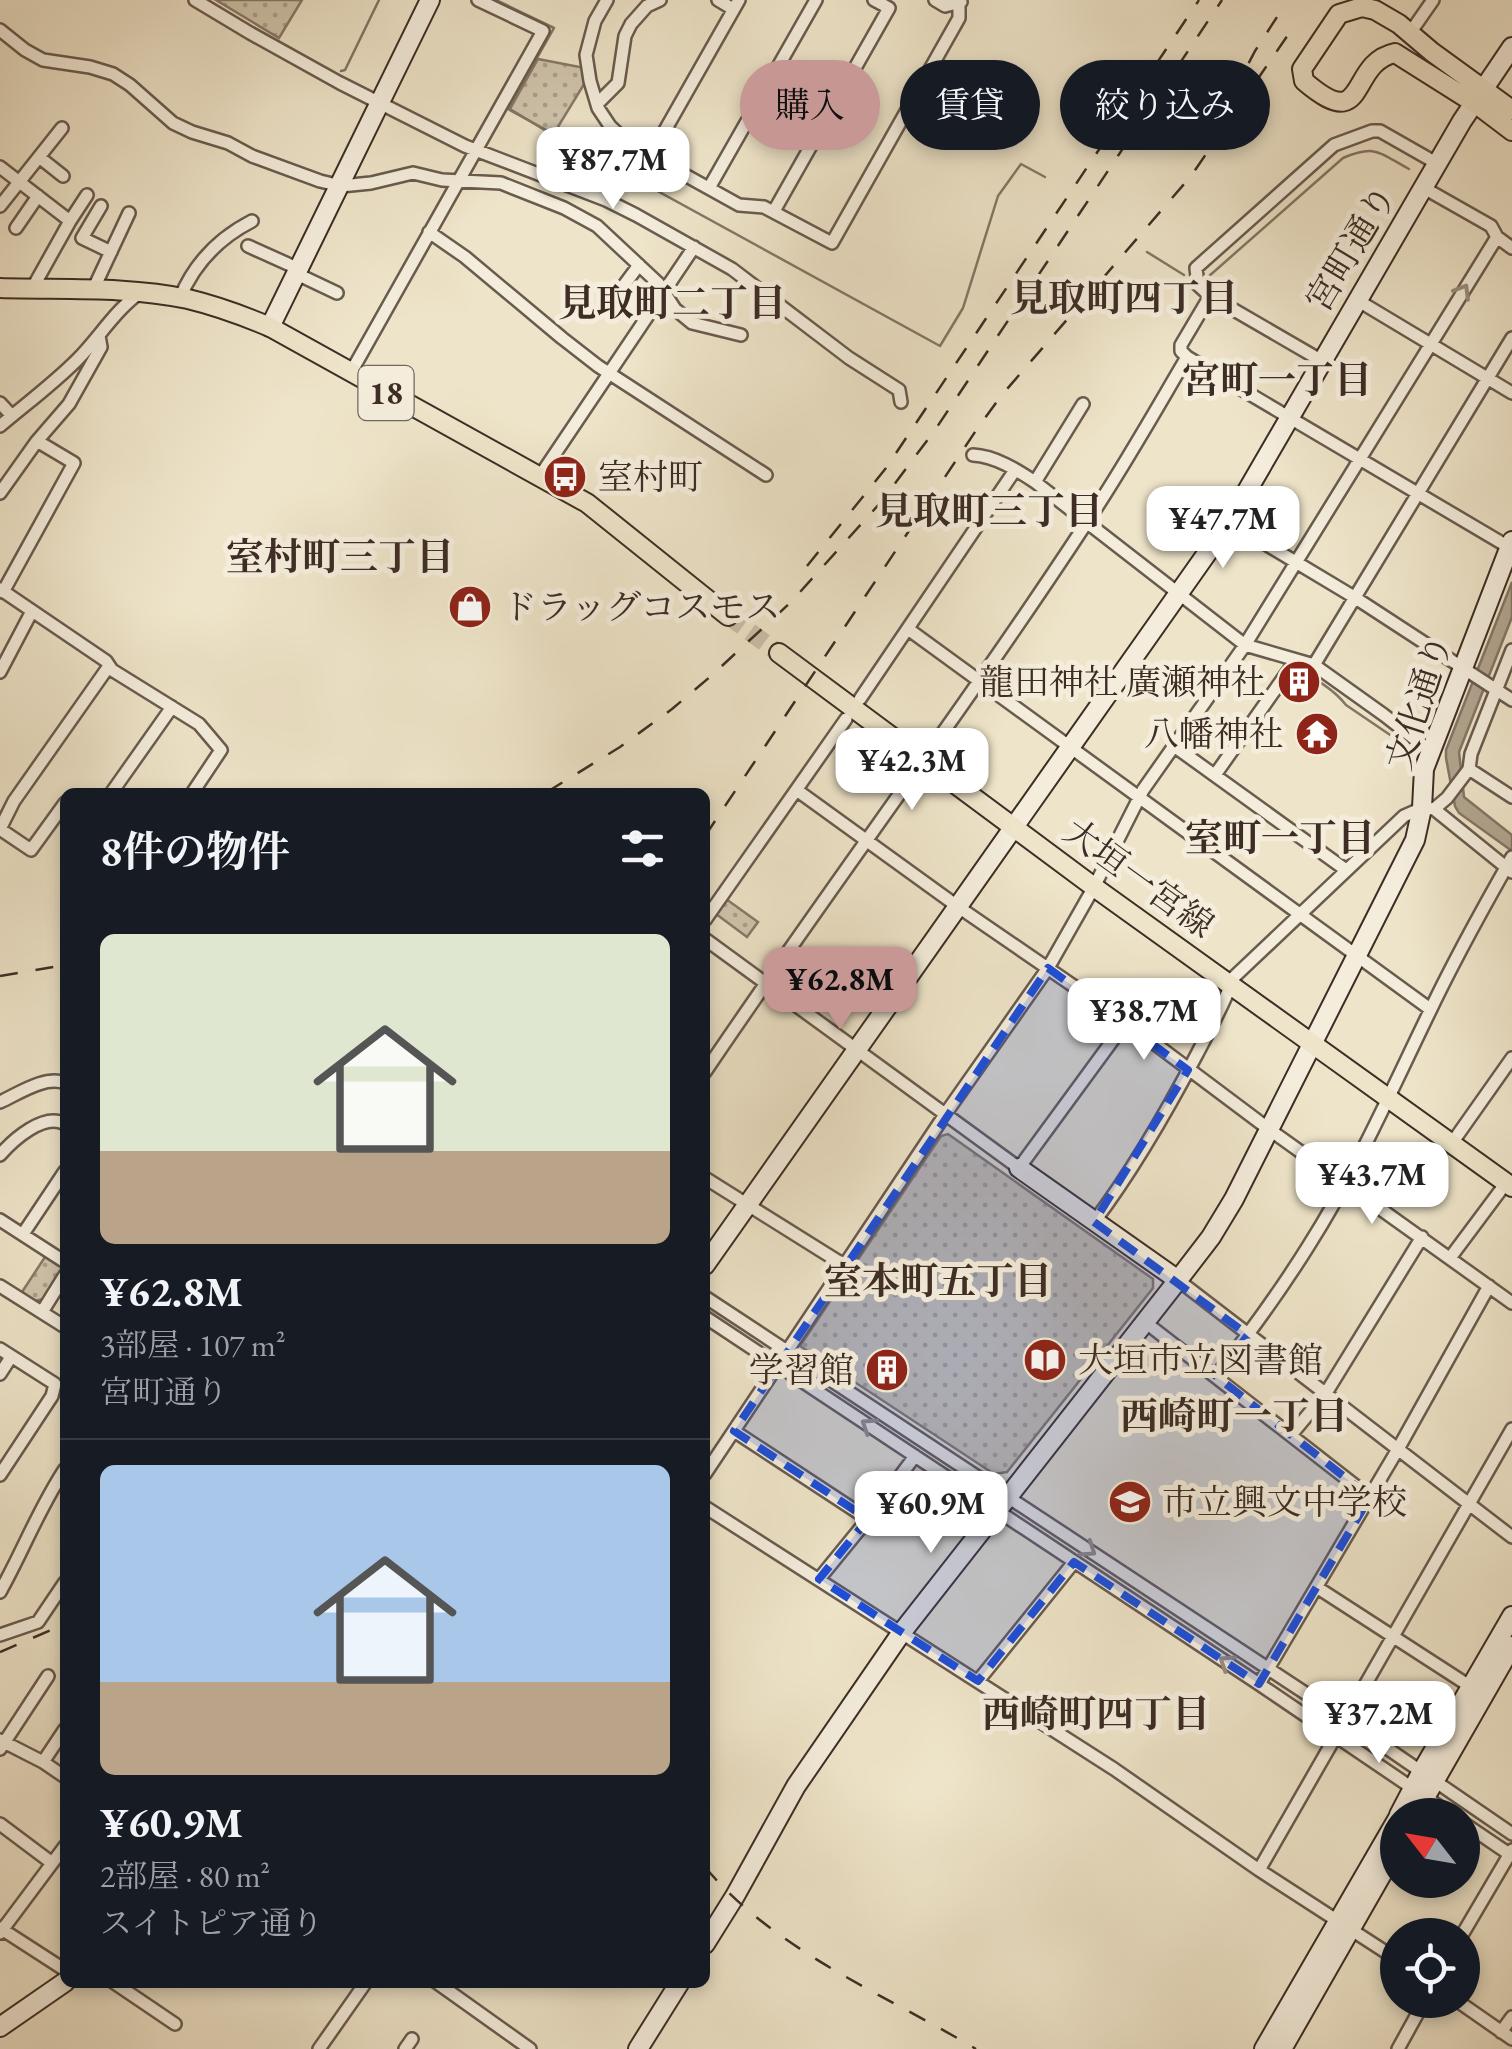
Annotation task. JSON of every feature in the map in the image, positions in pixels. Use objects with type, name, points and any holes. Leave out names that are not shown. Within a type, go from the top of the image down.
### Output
[{"type":"main road","points":[[1512,110],[1478,95],[1395,53],[1376,60],[1356,92],[1335,103],[1309,86],[1302,69],[1327,19],[1362,8],[1375,10],[1410,33],[1478,95],[1512,131]]},
{"type":"main road","name":"18","points":[[0,288],[142,292],[229,310],[270,327],[587,503],[728,616]]},
{"type":"main road","name":"大垣一宮線","points":[[779,653],[1094,887],[1509,1185]]},
{"type":"street","points":[[195,0],[326,76],[465,146],[606,200],[694,247],[732,269],[849,358],[899,390],[901,402]]},
{"type":"street","points":[[270,327],[430,0]]},
{"type":"street","points":[[350,374],[543,31],[478,0]]},
{"type":"street","points":[[607,0],[595,20],[586,55],[597,104],[610,126],[629,144],[709,188],[740,204],[774,211],[832,243],[959,18],[962,2],[945,6],[934,0]]},
{"type":"street","points":[[597,104],[618,83],[624,36],[631,24],[647,6],[660,0]]},
{"type":"street","points":[[651,156],[736,4],[718,0]]},
{"type":"street","points":[[709,188],[816,0]]},
{"type":"street","points":[[774,211],[889,8],[874,0]]},
{"type":"street","points":[[1410,33],[1432,0]]},
{"type":"street","points":[[0,30],[43,60],[114,74],[173,123],[320,182],[341,186],[413,174],[458,182],[501,183],[584,216],[658,282],[675,309],[692,323],[741,335]]},
{"type":"street","name":"宮町通り","points":[[710,1258],[1229,522],[1478,95],[1512,47]]},
{"type":"street","points":[[0,206],[62,128]]},
{"type":"street","points":[[1322,361],[1210,296],[1198,285],[1196,268],[1334,146],[1380,131],[1438,164]]},
{"type":"street","points":[[40,157],[63,176]]},
{"type":"street","points":[[0,167],[70,221]]},
{"type":"street","points":[[1424,188],[1491,226],[1497,237],[1512,248]]},
{"type":"street","points":[[32,289],[87,195]]},
{"type":"street","points":[[16,228],[38,196]]},
{"type":"street","points":[[101,206],[82,238],[111,252]]},
{"type":"street","points":[[94,290],[129,213]]},
{"type":"street","points":[[180,298],[208,253],[252,221]]},
{"type":"street","points":[[429,232],[466,256],[562,338],[766,475]]},
{"type":"street","points":[[710,1467],[946,1113],[1048,968],[1139,798],[1244,645],[1497,237]]},
{"type":"street","points":[[248,246],[337,293]]},
{"type":"street","points":[[540,476],[694,247]]},
{"type":"street","points":[[610,304],[638,265]]},
{"type":"street","points":[[0,426],[52,385],[127,302],[142,292]]},
{"type":"street","points":[[1210,296],[1181,345],[1181,351],[1188,357],[1511,546]]},
{"type":"street","points":[[1357,300],[1512,394]]},
{"type":"street","points":[[0,493],[69,404],[100,347],[99,336]]},
{"type":"street","points":[[1314,666],[1512,338]]},
{"type":"street","points":[[710,1065],[1086,524],[1188,357]]},
{"type":"street","points":[[0,403],[12,416]]},
{"type":"street","points":[[1035,482],[1083,404]]},
{"type":"street","points":[[37,441],[74,462],[2,591],[199,724],[221,750],[196,788]]},
{"type":"street","points":[[974,455],[984,456],[1035,482],[1244,645],[1314,666],[1430,751]]},
{"type":"street","points":[[860,699],[1015,470]]},
{"type":"street","points":[[1229,522],[1354,597],[1512,700]]},
{"type":"street","name":"文化通り","points":[[710,1936],[796,1786],[902,1632],[1211,1237],[1234,1199],[1415,840],[1428,808],[1424,769],[1467,671],[1511,546]]},
{"type":"street","points":[[0,672],[32,611]]},
{"type":"street","points":[[908,629],[1430,1010]]},
{"type":"street","points":[[1094,1222],[1150,1140],[1234,976],[1404,816],[1447,798],[1467,772],[1493,687],[1512,650]]},
{"type":"street","points":[[1215,775],[1296,660]]},
{"type":"street","points":[[60,809],[31,850],[0,829],[14,801],[109,666]]},
{"type":"street","points":[[115,788],[172,707]]},
{"type":"street","points":[[710,913],[846,719]]},
{"type":"street","points":[[1174,746],[1346,870]]},
{"type":"street","points":[[1467,772],[1512,797]]},
{"type":"street","points":[[798,791],[1126,1022],[1512,1302]]},
{"type":"street","points":[[1216,1376],[1310,1244],[1510,864],[1428,808]]},
{"type":"street","points":[[710,942],[1178,1280],[1512,1537]]},
{"type":"street","points":[[1019,1168],[1126,1022]]},
{"type":"street","points":[[1452,1143],[1512,1058]]},
{"type":"street","points":[[0,1102],[41,1084],[60,1081]]},
{"type":"street","points":[[0,1156],[23,1134],[51,1120],[60,1121]]},
{"type":"street","points":[[24,1234],[60,1179]]},
{"type":"street","points":[[710,1181],[844,1265]]},
{"type":"street","points":[[1450,1258],[1509,1185]]},
{"type":"street","points":[[0,1220],[60,1259]]},
{"type":"street","points":[[1291,1435],[1326,1392],[1422,1237]]},
{"type":"street","points":[[42,1312],[60,1283]]},
{"type":"street","points":[[0,1286],[60,1325]]},
{"type":"street","points":[[1260,1684],[1489,1286]]},
{"type":"street","points":[[710,1300],[789,1350],[1002,1503],[1074,1562],[1427,1798]]},
{"type":"street","points":[[710,1320],[915,1456],[1002,1503],[1268,1669],[1512,1834]]},
{"type":"street","points":[[1145,1322],[1370,1497]]},
{"type":"street","points":[[0,1374],[6,1353],[54,1384],[52,1396],[0,1475]]},
{"type":"street","points":[[1259,1870],[1512,1429]]},
{"type":"street","points":[[734,1431],[868,1519]]},
{"type":"street","points":[[819,1579],[915,1456]]},
{"type":"street","points":[[0,1592],[60,1477]]},
{"type":"street","points":[[710,1510],[1114,1769],[1380,1948]]},
{"type":"street","points":[[978,1681],[1074,1562]]},
{"type":"street","points":[[1318,1588],[1471,1687]]},
{"type":"street","points":[[0,1635],[38,1622],[60,1589]]},
{"type":"street","points":[[1419,1798],[1471,1687],[1499,1671],[1512,1616]]},
{"type":"street","points":[[1428,1775],[1512,1646]]},
{"type":"street","points":[[48,1676],[2,1744],[43,1762],[60,1774]]},
{"type":"street","points":[[43,1762],[60,1736]]},
{"type":"street","points":[[1415,1798],[1420,1793]]},
{"type":"street","points":[[0,1824],[52,1863]]},
{"type":"street","points":[[1472,1918],[1511,1853],[1480,1833]]},
{"type":"street","points":[[1282,2049],[1380,1852]]},
{"type":"street","points":[[60,1853],[1,1931],[60,1967]]},
{"type":"street","points":[[1264,2049],[1380,1872]]},
{"type":"street","points":[[0,2027],[60,1985]]},
{"type":"street","points":[[122,1988],[175,2024]]},
{"type":"street","points":[[319,2049],[362,1988]]},
{"type":"street","points":[[444,1988],[523,2047]]},
{"type":"street","points":[[638,2049],[676,1988]]},
{"type":"street","points":[[1480,2017],[1506,2036],[1512,2017]]},
{"type":"street","points":[[1398,2049],[1415,2018]]},
{"type":"highlighted area","points":[[1048,968],[1188,1070],[1094,1222],[1248,1335],[1216,1376],[1370,1497],[1259,1684],[1074,1562],[978,1681],[819,1579],[868,1519],[734,1431]]},
{"type":"shaded area","points":[[216,0],[302,0],[279,38]]},
{"type":"shaded area","points":[[538,59],[585,68],[586,81],[553,135],[510,109]]},
{"type":"shaded area","points":[[1512,582],[1512,617],[1459,752],[1464,797],[1512,835],[1512,851],[1459,813],[1446,750]]},
{"type":"shaded area","points":[[726,899],[758,922],[747,937],[716,914]]},
{"type":"shaded area","points":[[948,1134],[1153,1279],[1153,1288],[1007,1472],[994,1474],[800,1346],[941,1136]]},
{"type":"shaded area","points":[[47,1254],[60,1262],[60,1271],[43,1299],[35,1301],[22,1292]]},
{"type":"waterway","points":[[341,71],[345,70],[379,0]]},
{"type":"waterway","points":[[496,0],[554,28],[508,109],[940,346],[963,308],[998,196],[1021,164],[1045,177]]},
{"type":"waterway","points":[[1208,277],[1343,158],[1370,151],[1409,169]]},
{"type":"waterway","points":[[1147,252],[1184,275]]},
{"type":"waterway","points":[[1223,774],[1296,671],[1324,685],[1402,743]]},
{"type":"tunnel","points":[[728,616],[779,653]]},
{"type":"railway","points":[[807,566],[886,468],[1199,0]]},
{"type":"railway","points":[[553,788],[620,747],[711,676],[791,602],[881,502],[935,430],[1222,0]]},
{"type":"railway","points":[[1250,60],[1277,17]]},
{"type":"railway","points":[[710,829],[1001,396],[1191,176],[1290,32]]},
{"type":"railway","points":[[0,976],[60,966]]},
{"type":"railway","points":[[0,1652],[60,1626]]},
{"type":"railway","points":[[710,1872],[733,1897],[797,1947],[976,2049]]},
{"type":"place","name":"室村町","points":[[565,477]]},
{"type":"place","name":"ドラッグコスモス","points":[[470,607]]},
{"type":"place","name":"龍田神社 廣瀬神社","points":[[1299,682]]},
{"type":"place","name":"八幡神社","points":[[1317,734]]},
{"type":"place","name":"大垣市立図書館","points":[[1045,1360]]},
{"type":"place","name":"学習館","points":[[887,1370]]},
{"type":"place","name":"市立興文中学校","points":[[1130,1502]]},
{"type":"district","name":"見取町四丁目","points":[[1124,298]]},
{"type":"district","name":"見取町二丁目","points":[[672,303]]},
{"type":"district","name":"宮町一丁目","points":[[1277,380]]},
{"type":"district","name":"見取町三丁目","points":[[989,511]]},
{"type":"district","name":"室村町三丁目","points":[[340,557]]},
{"type":"district","name":"室町一丁目","points":[[1280,838]]},
{"type":"district","name":"室本町五丁目","points":[[938,1281]]},
{"type":"district","name":"西崎町一丁目","points":[[1234,1416]]},
{"type":"district","name":"西崎町四丁目","points":[[1096,1714]]}]
